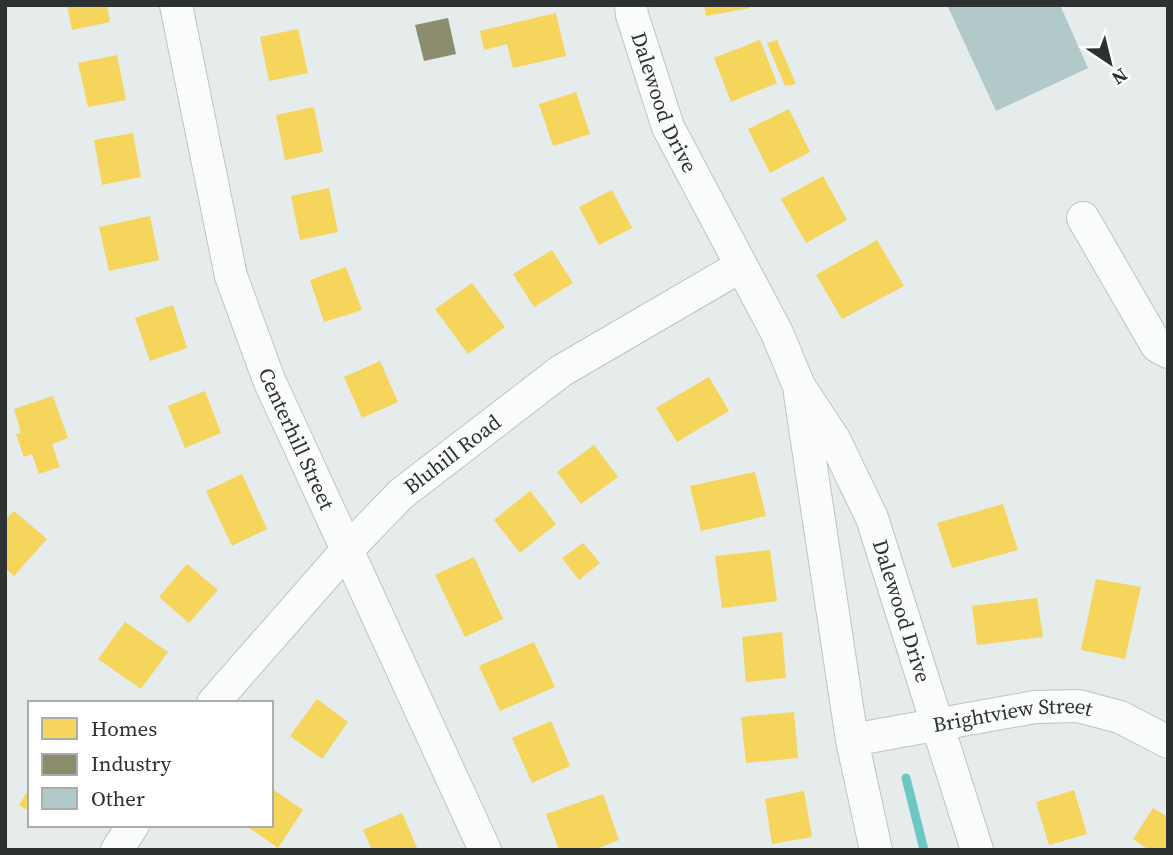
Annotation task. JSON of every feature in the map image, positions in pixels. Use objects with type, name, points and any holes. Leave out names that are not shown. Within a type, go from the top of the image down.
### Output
[{"type":"street","name":"Centerhill Street","points":[[176,5],[231,276],[269,380],[485,850]]},
{"type":"street","name":"Dalewood Drive","points":[[631,5],[668,127],[777,333],[799,386],[834,439],[872,518],[977,850]]},
{"type":"street","points":[[1083,218],[1157,346],[1168,352]]},
{"type":"street","name":"Bluhill Road","points":[[215,701],[347,550],[401,494],[561,371],[741,266]]},
{"type":"street","name":"Dalewood Drive","points":[[799,386],[852,740],[876,850]]},
{"type":"street","name":"Brightview Street","points":[[852,740],[1035,707],[1078,706],[1120,717],[1168,742]]},
{"type":"street","points":[[117,850],[132,827]]},
{"type":"building: Homes","points":[[67,5],[107,5],[110,22],[72,30]]},
{"type":"building: Homes","points":[[704,5],[750,5],[750,8],[706,16]]},
{"type":"building: Homes","points":[[556,13],[566,56],[513,68],[507,44],[484,50],[480,31]]},
{"type":"building: Homes","points":[[298,29],[308,73],[269,81],[260,37]]},
{"type":"building: Homes","points":[[760,40],[777,83],[731,102],[714,58]]},
{"type":"building: Homes","points":[[777,40],[796,84],[785,86],[767,43]]},
{"type":"building: Homes","points":[[117,55],[126,100],[88,107],[78,63]]},
{"type":"building: Homes","points":[[576,92],[590,134],[553,146],[539,104]]},
{"type":"building: Homes","points":[[314,107],[323,152],[285,160],[276,115]]},
{"type":"building: Homes","points":[[789,109],[810,152],[770,173],[748,129]]},
{"type":"building: Homes","points":[[133,133],[141,177],[102,185],[94,140]]},
{"type":"building: Homes","points":[[823,176],[847,220],[806,243],[781,199]]},
{"type":"building: Homes","points":[[329,188],[338,232],[300,240],[291,196]]},
{"type":"building: Homes","points":[[612,190],[632,228],[599,245],[579,207]]},
{"type":"building: Homes","points":[[150,216],[159,260],[109,271],[99,227]]},
{"type":"building: Homes","points":[[877,240],[904,286],[842,319],[816,275]]},
{"type":"building: Homes","points":[[552,250],[573,283],[534,307],[513,274]]},
{"type":"building: Homes","points":[[346,267],[362,310],[324,322],[310,280]]},
{"type":"building: Homes","points":[[472,283],[505,327],[468,354],[435,309]]},
{"type":"building: Homes","points":[[173,305],[187,348],[150,361],[135,318]]},
{"type":"building: Homes","points":[[380,361],[398,402],[362,418],[344,377]]},
{"type":"building: Homes","points":[[709,377],[729,411],[677,442],[656,408]]},
{"type":"building: Homes","points":[[205,391],[221,433],[185,448],[168,406]]},
{"type":"building: Homes","points":[[53,396],[68,438],[52,444],[60,467],[39,474],[32,454],[24,457],[16,434],[21,433],[14,409]]},
{"type":"building: Homes","points":[[594,445],[618,477],[581,504],[557,472]]},
{"type":"building: Homes","points":[[755,472],[766,516],[701,531],[690,486]]},
{"type":"building: Homes","points":[[242,474],[267,529],[232,546],[206,491]]},
{"type":"building: Homes","points":[[530,491],[556,524],[520,553],[494,520]]},
{"type":"building: Homes","points":[[1003,504],[1018,550],[952,568],[937,523]]},
{"type":"building: Homes","points":[[14,511],[47,539],[14,576],[5,568],[5,520]]},
{"type":"building: Homes","points":[[583,543],[600,563],[579,580],[562,558]]},
{"type":"building: Homes","points":[[770,550],[777,601],[722,608],[715,556]]},
{"type":"building: Homes","points":[[474,557],[503,619],[465,637],[435,575]]},
{"type":"building: Homes","points":[[187,564],[218,590],[189,623],[159,597]]},
{"type":"building: Homes","points":[[1096,579],[1141,587],[1125,659],[1081,650]]},
{"type":"building: Homes","points":[[1037,598],[1043,637],[977,645],[972,606]]},
{"type":"building: Homes","points":[[125,622],[168,652],[141,689],[98,659]]},
{"type":"building: Homes","points":[[782,632],[786,678],[746,682],[742,637]]},
{"type":"building: Homes","points":[[534,642],[555,687],[500,711],[479,666]]},
{"type":"building: Homes","points":[[317,699],[348,722],[322,759],[290,736]]},
{"type":"building: Homes","points":[[794,712],[798,758],[746,763],[741,717]]},
{"type":"building: Homes","points":[[551,721],[570,766],[532,783],[512,738]]},
{"type":"building: Homes","points":[[273,789],[303,810],[278,848],[248,827],[273,827]]},
{"type":"building: Homes","points":[[28,790],[28,811],[19,805]]},
{"type":"building: Homes","points":[[1074,790],[1087,834],[1049,845],[1036,802]]},
{"type":"building: Homes","points":[[804,791],[812,837],[772,844],[765,799]]},
{"type":"building: Homes","points":[[603,794],[619,840],[593,850],[559,850],[546,814]]},
{"type":"building: Homes","points":[[1153,808],[1168,817],[1168,850],[1149,850],[1133,839]]},
{"type":"building: Homes","points":[[402,813],[418,850],[372,850],[363,830]]},
{"type":"building: Industry","points":[[448,18],[456,54],[424,61],[415,25]]},
{"type":"building: Other","points":[[947,5],[1060,5],[1088,68],[996,111]]},
{"type":"waterway","points":[[906,778],[924,850]]}]
